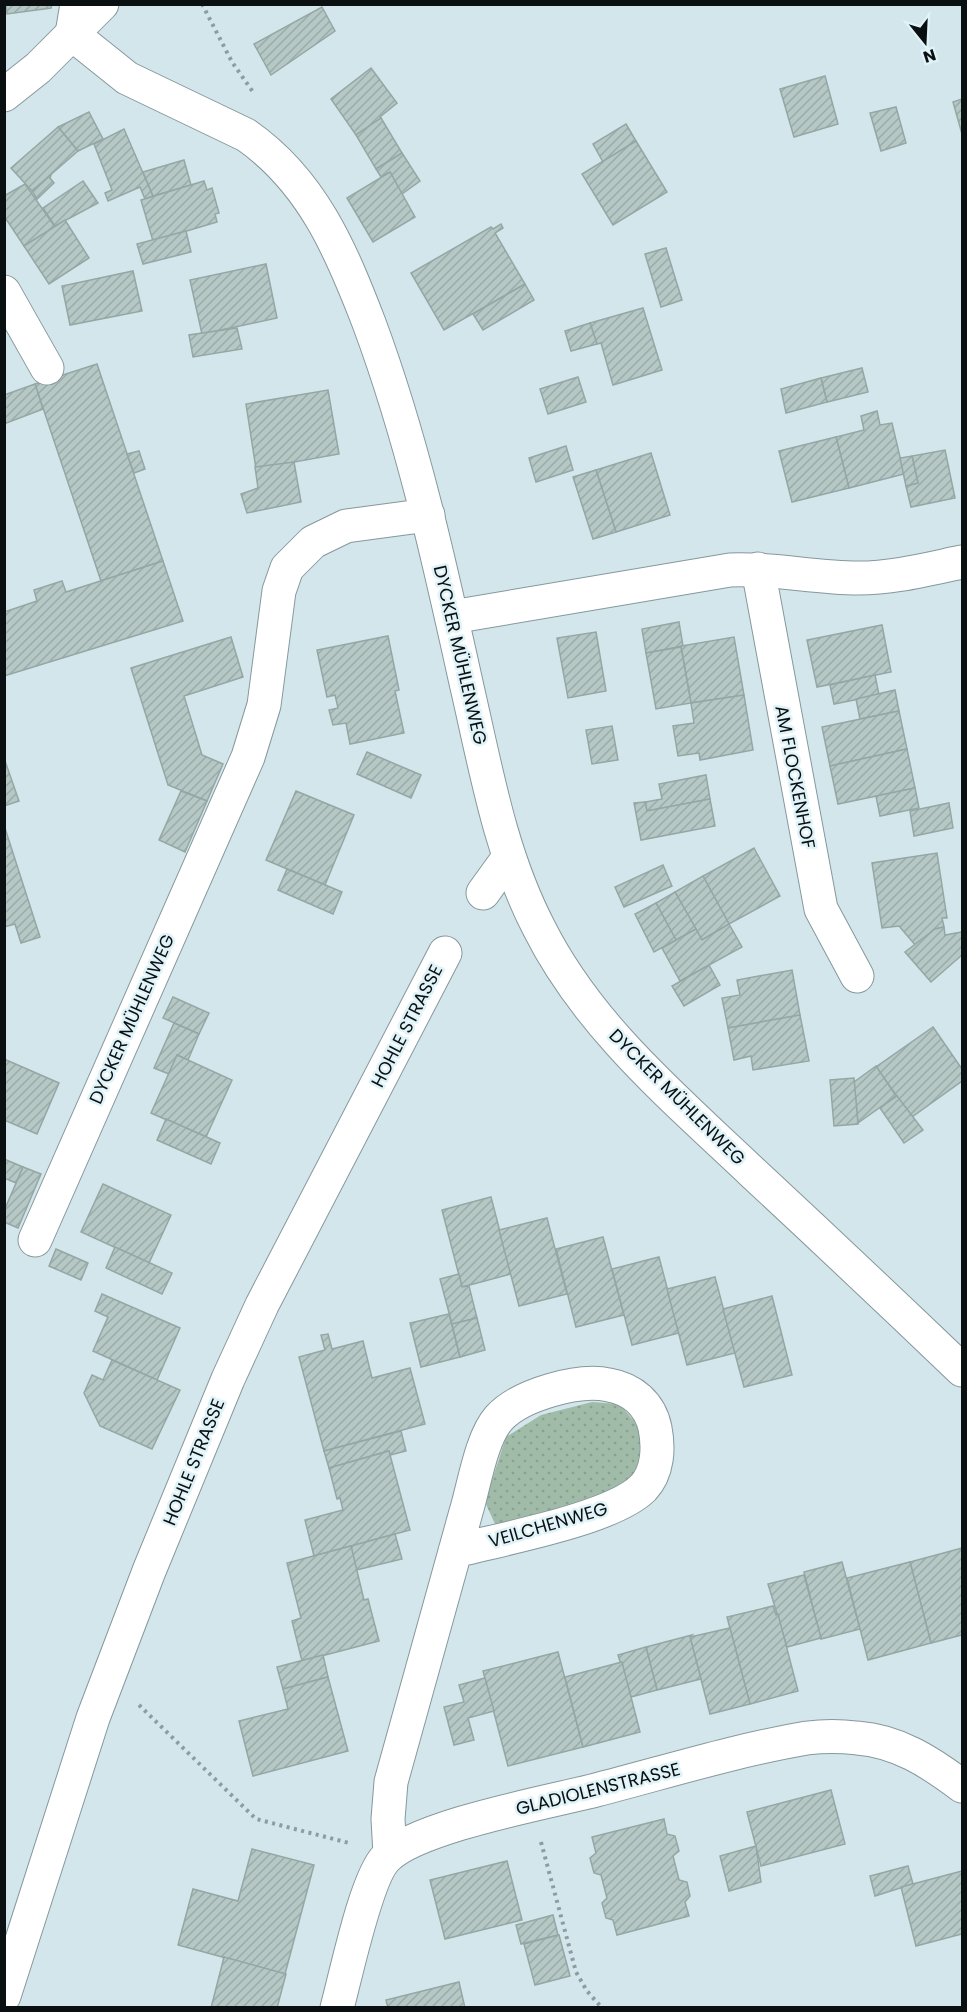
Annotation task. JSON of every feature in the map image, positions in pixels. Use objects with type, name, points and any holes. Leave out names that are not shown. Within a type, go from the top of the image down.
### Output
[{"type":"street","points":[[4,94],[38,68],[74,19],[102,4]]},
{"type":"street","name":"DYCKER MÜHLENWEG","points":[[74,19],[127,78],[246,135],[284,165],[303,187],[347,264],[394,397],[428,515],[496,812],[509,857],[531,912],[549,948],[584,999],[621,1045],[654,1080],[963,1370]]},
{"type":"street","points":[[4,292],[46,368]]},
{"type":"street","name":"DYCKER MÜHLENWEG","points":[[35,1240],[248,757],[264,705],[279,591],[287,568],[313,542],[346,526],[428,515]]},
{"type":"street","points":[[452,617],[702,574],[758,569],[869,578],[963,562]]},
{"type":"street","name":"AM FLOCKENHOF","points":[[758,569],[821,909],[857,976]]},
{"type":"street","points":[[483,893],[509,857]]},
{"type":"street","name":"HOHLE STRASSE","points":[[4,1996],[108,1675],[244,1342],[445,953]]},
{"type":"street","name":"VEILCHENWEG","points":[[390,1854],[388,1819],[391,1782],[455,1551],[484,1451],[499,1418],[538,1395],[565,1386],[593,1382],[626,1390],[638,1398],[648,1410],[657,1439],[653,1472],[643,1487],[626,1500],[599,1513],[455,1551]]},
{"type":"street","name":"GLADIOLENSTRASSE","points":[[337,2007],[371,1885],[384,1860],[390,1854],[421,1837],[531,1806],[759,1748],[824,1737],[857,1738],[892,1744],[936,1767],[963,1786]]},
{"type":"path","points":[[202,4],[232,62],[262,105],[246,135]]},
{"type":"path","points":[[108,1675],[256,1820],[390,1854]]},
{"type":"path","points":[[531,1806],[576,1972],[586,1991],[602,2007]]},
{"type":"green space","points":[[592,1402],[619,1404],[638,1425],[643,1448],[639,1472],[617,1493],[578,1507],[495,1524],[485,1502],[506,1437],[541,1415]]},
{"type":"building","points":[[6,4],[52,4],[51,8],[7,14]]},
{"type":"building","points":[[322,7],[335,31],[271,75],[254,44]]},
{"type":"building","points":[[371,68],[397,103],[381,118],[356,135],[331,99]]},
{"type":"building","points":[[825,76],[838,124],[794,137],[780,89]]},
{"type":"building","points":[[962,99],[962,134],[953,102]]},
{"type":"building","points":[[896,107],[906,143],[881,151],[870,113]]},
{"type":"building","points":[[89,112],[103,139],[78,151],[58,127]]},
{"type":"building","points":[[381,118],[402,153],[376,169],[356,135]]},
{"type":"building","points":[[626,124],[636,141],[603,162],[593,144]]},
{"type":"building","points":[[58,127],[78,151],[32,191],[11,168]]},
{"type":"building","points":[[124,129],[153,196],[145,199],[140,187],[108,201],[105,193],[112,190],[94,144]]},
{"type":"building","points":[[636,141],[667,192],[613,225],[582,174]]},
{"type":"building","points":[[402,153],[420,181],[402,194],[390,172],[381,177],[376,169]]},
{"type":"building","points":[[184,160],[191,185],[153,196],[143,172]]},
{"type":"building","points":[[390,172],[415,217],[373,242],[347,198]]},
{"type":"building","points":[[51,175],[50,178],[54,183],[37,199],[32,191]]},
{"type":"building","points":[[83,181],[98,203],[55,226],[43,208]]},
{"type":"building","points":[[204,181],[207,190],[212,188],[219,213],[215,214],[217,222],[153,241],[141,200]]},
{"type":"building","points":[[25,184],[55,227],[24,246],[4,216],[4,196]]},
{"type":"building","points":[[65,220],[89,258],[49,284],[24,246]]},
{"type":"building","points":[[501,224],[503,228],[495,233],[525,284],[444,330],[411,273],[491,227],[493,229]]},
{"type":"building","points":[[186,231],[191,252],[143,264],[137,244]]},
{"type":"building","points":[[666,248],[682,300],[661,307],[645,254]]},
{"type":"building","points":[[266,264],[277,318],[202,334],[190,280]]},
{"type":"building","points":[[133,271],[142,311],[70,325],[62,286]]},
{"type":"building","points":[[525,284],[534,300],[483,330],[473,314]]},
{"type":"building","points":[[643,308],[662,370],[613,385],[601,343],[597,344],[590,323]]},
{"type":"building","points":[[590,323],[597,344],[571,351],[565,331]]},
{"type":"building","points":[[237,328],[242,349],[193,357],[189,335]]},
{"type":"building","points":[[97,364],[163,561],[101,581],[35,384]]},
{"type":"building","points":[[862,368],[868,392],[827,402],[821,378]]},
{"type":"building","points":[[578,377],[586,402],[548,414],[540,389]]},
{"type":"building","points":[[821,378],[827,402],[786,413],[781,389]]},
{"type":"building","points":[[35,384],[43,409],[4,424],[4,395]]},
{"type":"building","points":[[328,390],[339,454],[256,469],[246,404]]},
{"type":"building","points":[[877,411],[880,425],[892,423],[904,474],[849,488],[836,437],[864,430],[861,416]]},
{"type":"building","points":[[836,437],[849,488],[792,502],[779,451]]},
{"type":"building","points":[[566,446],[573,470],[536,482],[529,458]]},
{"type":"building","points":[[945,450],[955,498],[911,507],[906,486],[918,483],[912,456]]},
{"type":"building","points":[[139,451],[145,469],[134,473],[127,454]]},
{"type":"building","points":[[651,453],[670,515],[616,532],[596,470]]},
{"type":"building","points":[[912,456],[918,483],[906,486],[900,458]]},
{"type":"building","points":[[294,462],[301,502],[247,513],[241,494],[258,488],[255,467]]},
{"type":"building","points":[[596,470],[616,532],[593,539],[573,477]]},
{"type":"building","points":[[163,561],[183,621],[4,676],[4,612],[37,601],[34,590],[62,581],[66,592]]},
{"type":"building","points":[[679,622],[683,646],[646,653],[642,629]]},
{"type":"building","points":[[882,625],[891,672],[817,687],[807,640]]},
{"type":"building","points":[[596,632],[606,691],[568,698],[557,638]]},
{"type":"building","points":[[388,636],[399,690],[395,691],[404,733],[350,744],[346,723],[333,725],[329,710],[338,708],[335,695],[327,697],[317,650]]},
{"type":"building","points":[[231,637],[243,677],[184,696],[202,755],[223,764],[207,801],[168,785],[131,668]]},
{"type":"building","points":[[734,637],[744,695],[691,703],[681,646]]},
{"type":"building","points":[[681,647],[691,703],[656,709],[646,653]]},
{"type":"building","points":[[875,675],[879,695],[834,704],[830,685]]},
{"type":"building","points":[[895,690],[899,711],[860,719],[856,699]]},
{"type":"building","points":[[744,695],[753,750],[700,760],[699,753],[678,756],[673,726],[694,723],[691,703]]},
{"type":"building","points":[[899,711],[907,749],[830,766],[822,727]]},
{"type":"building","points":[[612,726],[618,760],[592,764],[586,730]]},
{"type":"building","points":[[907,749],[915,788],[838,804],[830,766]]},
{"type":"building","points":[[367,752],[421,775],[411,798],[357,774]]},
{"type":"building","points":[[4,758],[19,801],[4,806]]},
{"type":"building","points":[[706,775],[710,799],[647,811],[645,802],[662,799],[659,784]]},
{"type":"building","points":[[915,788],[919,808],[880,816],[876,796]]},
{"type":"building","points":[[181,791],[207,801],[185,852],[159,840]]},
{"type":"building","points":[[296,791],[354,815],[325,885],[266,860]]},
{"type":"building","points":[[710,799],[715,826],[641,840],[634,803],[645,802],[647,811]]},
{"type":"building","points":[[949,803],[953,828],[914,836],[910,811]]},
{"type":"building","points":[[4,825],[40,937],[21,943],[15,924],[4,927]]},
{"type":"building","points":[[754,848],[780,896],[729,924],[703,876]]},
{"type":"building","points":[[937,853],[947,918],[942,918],[944,927],[935,929],[916,946],[899,926],[882,928],[872,863]]},
{"type":"building","points":[[663,865],[672,886],[624,907],[615,887]]},
{"type":"building","points":[[287,869],[342,892],[333,914],[278,890]]},
{"type":"building","points":[[703,876],[729,924],[702,940],[675,892]]},
{"type":"building","points":[[675,892],[696,929],[676,940],[656,903]]},
{"type":"building","points":[[656,903],[676,940],[654,952],[635,914]]},
{"type":"building","points":[[729,924],[742,947],[680,981],[662,948],[696,929],[702,940]]},
{"type":"building","points":[[944,927],[945,935],[962,932],[962,955],[931,982],[905,952],[935,929]]},
{"type":"building","points":[[709,965],[720,985],[684,1006],[672,986]]},
{"type":"building","points":[[792,970],[800,1015],[728,1028],[722,998],[740,995],[737,980]]},
{"type":"building","points":[[173,997],[209,1013],[199,1034],[163,1018]]},
{"type":"building","points":[[800,1015],[809,1061],[753,1070],[751,1056],[734,1060],[728,1028]]},
{"type":"building","points":[[174,1023],[199,1034],[188,1060],[177,1055],[169,1074],[154,1068]]},
{"type":"building","points":[[933,1027],[962,1069],[962,1081],[912,1117],[876,1067]]},
{"type":"building","points":[[177,1055],[232,1080],[206,1137],[151,1113]]},
{"type":"building","points":[[4,1059],[59,1083],[37,1134],[4,1120]]},
{"type":"building","points":[[876,1066],[896,1096],[858,1123],[854,1082]]},
{"type":"building","points":[[854,1078],[858,1124],[834,1126],[830,1080]]},
{"type":"building","points":[[897,1096],[923,1130],[904,1143],[880,1108]]},
{"type":"building","points":[[166,1119],[220,1143],[211,1164],[157,1140]]},
{"type":"building","points":[[4,1159],[23,1167],[16,1183],[4,1178]]},
{"type":"building","points":[[23,1167],[41,1174],[18,1228],[4,1222],[4,1211]]},
{"type":"building","points":[[103,1184],[171,1215],[149,1263],[81,1232]]},
{"type":"building","points":[[491,1197],[511,1274],[462,1287],[442,1210]]},
{"type":"building","points":[[547,1218],[567,1294],[519,1306],[499,1230]]},
{"type":"building","points":[[603,1237],[624,1315],[576,1327],[556,1249]]},
{"type":"building","points":[[115,1247],[172,1273],[162,1294],[106,1268]]},
{"type":"building","points":[[56,1249],[88,1263],[81,1280],[49,1266]]},
{"type":"building","points":[[659,1257],[679,1333],[632,1345],[612,1269]]},
{"type":"building","points":[[459,1274],[462,1287],[469,1286],[477,1318],[452,1324],[440,1279]]},
{"type":"building","points":[[715,1277],[735,1353],[687,1365],[667,1289]]},
{"type":"building","points":[[102,1294],[180,1328],[157,1380],[93,1351],[108,1317],[95,1311]]},
{"type":"building","points":[[772,1296],[792,1375],[744,1387],[723,1309]]},
{"type":"building","points":[[449,1314],[460,1357],[421,1367],[410,1323]]},
{"type":"building","points":[[477,1318],[485,1350],[460,1357],[452,1324]]},
{"type":"building","points":[[328,1334],[332,1349],[363,1341],[372,1378],[410,1368],[425,1424],[324,1451],[299,1357],[325,1350],[321,1335]]},
{"type":"building","points":[[112,1360],[180,1390],[152,1449],[100,1426],[84,1393],[92,1375],[103,1380]]},
{"type":"building","points":[[401,1431],[406,1451],[390,1455],[389,1451],[329,1468],[324,1451]]},
{"type":"building","points":[[389,1451],[410,1530],[314,1556],[305,1520],[343,1510],[340,1498],[337,1499],[329,1468]]},
{"type":"building","points":[[395,1534],[402,1559],[356,1570],[351,1546]]},
{"type":"building","points":[[351,1546],[364,1600],[368,1599],[379,1641],[302,1661],[292,1621],[301,1618],[287,1563]]},
{"type":"building","points":[[962,1548],[962,1635],[931,1643],[910,1562]]},
{"type":"building","points":[[842,1562],[860,1629],[821,1639],[804,1572]]},
{"type":"building","points":[[910,1562],[931,1643],[868,1660],[847,1578]]},
{"type":"building","points":[[804,1575],[821,1638],[787,1647],[768,1584]]},
{"type":"building","points":[[773,1606],[776,1615],[778,1614],[798,1691],[750,1704],[727,1617]]},
{"type":"building","points":[[730,1628],[750,1704],[710,1714],[690,1637]]},
{"type":"building","points":[[692,1635],[690,1637],[701,1679],[657,1690],[646,1647]]},
{"type":"building","points":[[646,1647],[657,1690],[631,1697],[618,1655]]},
{"type":"building","points":[[558,1652],[583,1747],[508,1766],[483,1671]]},
{"type":"building","points":[[323,1655],[328,1677],[283,1689],[277,1667]]},
{"type":"building","points":[[622,1662],[640,1732],[583,1747],[565,1677]]},
{"type":"building","points":[[328,1677],[348,1751],[253,1776],[239,1721],[288,1709],[283,1689]]},
{"type":"building","points":[[485,1678],[494,1711],[468,1718],[474,1740],[454,1745],[444,1707],[464,1702],[459,1685]]},
{"type":"building","points":[[831,1790],[845,1844],[761,1866],[747,1812]]},
{"type":"building","points":[[664,1819],[667,1834],[675,1836],[679,1851],[673,1856],[679,1880],[687,1882],[690,1896],[685,1902],[689,1916],[617,1935],[613,1920],[606,1918],[602,1903],[607,1898],[601,1875],[594,1873],[590,1858],[596,1853],[592,1837]]},
{"type":"building","points":[[756,1846],[761,1882],[729,1891],[720,1856]]},
{"type":"building","points":[[252,1849],[314,1865],[285,1974],[178,1945],[193,1889],[238,1901]]},
{"type":"building","points":[[507,1861],[522,1920],[445,1939],[430,1880]]},
{"type":"building","points":[[908,1866],[913,1884],[875,1896],[870,1876]]},
{"type":"building","points":[[962,1871],[962,1934],[916,1946],[901,1887]]},
{"type":"building","points":[[553,1915],[558,1935],[521,1944],[516,1925]]},
{"type":"building","points":[[559,1935],[570,1976],[535,1985],[524,1944]]},
{"type":"building","points":[[224,1957],[286,1974],[277,2008],[211,2008]]},
{"type":"building","points":[[459,1982],[465,2008],[388,2008],[386,2000]]}]
